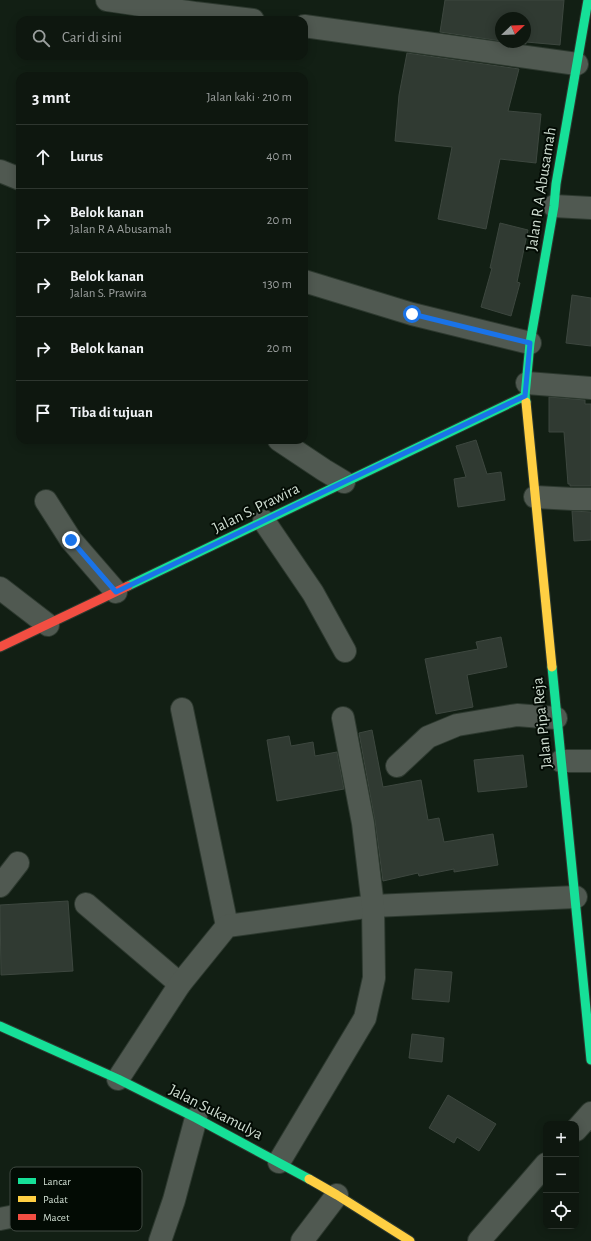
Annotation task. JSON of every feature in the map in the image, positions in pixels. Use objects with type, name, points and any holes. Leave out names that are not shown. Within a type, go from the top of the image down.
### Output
[{"type":"street","points":[[107,0],[196,7],[235,16]]},
{"type":"street","name":"Jalan R A Abusamah","points":[[526,390],[530,343],[554,206],[556,184],[589,1]]},
{"type":"street","points":[[308,27],[577,64]]},
{"type":"street","points":[[0,171],[16,177]]},
{"type":"street","points":[[554,206],[591,208]]},
{"type":"street","points":[[308,282],[412,314],[530,343]]},
{"type":"street","points":[[526,390],[591,388]]},
{"type":"street","name":"Jalan S. Prawira","points":[[0,647],[344,482],[526,390]]},
{"type":"street","name":"Jalan Pipa Reja","points":[[526,390],[572,874],[581,910],[591,1060]]},
{"type":"street","points":[[285,444],[344,482]]},
{"type":"street","points":[[535,497],[591,499]]},
{"type":"street","points":[[46,501],[71,540],[116,592]]},
{"type":"street","points":[[264,521],[313,593],[345,651]]},
{"type":"street","points":[[0,588],[48,625]]},
{"type":"street","points":[[182,709],[227,926]]},
{"type":"street","points":[[397,766],[428,737],[457,725],[517,715],[556,718]]},
{"type":"street","points":[[279,1162],[365,1018],[374,978],[373,906],[363,822],[342,718]]},
{"type":"street","points":[[561,761],[591,761]]},
{"type":"street","points":[[86,904],[180,984]]},
{"type":"street","points":[[118,1079],[180,984],[227,926],[373,906],[581,910]]},
{"type":"street","name":"Jalan Sukamulya","points":[[0,1026],[118,1079],[196,1118],[337,1195],[410,1241]]},
{"type":"street","points":[[579,1127],[591,1113]]},
{"type":"street","points":[[160,1241],[174,1200],[196,1118]]},
{"type":"street","points":[[478,1241],[543,1167]]},
{"type":"street","points":[[302,1241],[337,1195]]},
{"type":"street","points":[[0,1219],[10,1217]]},
{"type":"building","points":[[445,0],[564,0],[560,45],[531,42],[531,12],[495,12],[495,40],[440,32]]},
{"type":"building","points":[[407,53],[519,69],[508,111],[541,114],[536,163],[500,159],[486,229],[438,219],[452,147],[395,141],[399,95]]},
{"type":"building","points":[[500,223],[528,230],[517,282],[520,283],[511,316],[481,307],[492,268],[490,268]]},
{"type":"building","points":[[572,295],[591,298],[591,346],[566,343]]},
{"type":"building","points":[[549,397],[585,400],[585,404],[591,404],[591,486],[570,486],[570,484],[568,484],[564,432],[549,432]]},
{"type":"building","points":[[476,440],[487,474],[501,472],[505,500],[458,507],[454,479],[466,477],[456,446]]},
{"type":"building","points":[[572,511],[591,512],[591,540],[574,541]]},
{"type":"building","points":[[501,637],[507,667],[467,675],[473,707],[436,714],[425,659],[478,649],[476,642]]},
{"type":"building","points":[[372,730],[383,787],[421,780],[428,820],[439,818],[444,842],[493,834],[498,865],[454,872],[454,869],[419,876],[418,873],[383,881],[375,821],[359,733]]},
{"type":"building","points":[[289,736],[291,746],[313,742],[315,756],[337,752],[344,789],[277,801],[267,740]]},
{"type":"building","points":[[523,755],[527,787],[478,792],[474,760]]},
{"type":"building","points":[[68,901],[73,971],[1,975],[0,905]]},
{"type":"building","points":[[415,969],[452,972],[449,1002],[412,999]]},
{"type":"building","points":[[412,1034],[444,1038],[442,1062],[409,1058]]},
{"type":"building","points":[[448,1095],[496,1124],[479,1151],[457,1137],[454,1143],[429,1128]]},
{"type":"traffic: fast","points":[[526,402],[525,396],[530,343],[588,0]]},
{"type":"traffic: fast","points":[[128,586],[525,396]]},
{"type":"traffic: fast","points":[[552,667],[591,1060]]},
{"type":"traffic: fast","points":[[0,1026],[118,1079],[196,1118],[309,1179]]},
{"type":"traffic: slow","points":[[526,402],[552,667]]},
{"type":"traffic: slow","points":[[309,1179],[410,1241]]},
{"type":"traffic: jam","points":[[0,647],[128,586]]},
{"type":"route","points":[[71,540],[116,592],[525,396],[530,343],[412,314]]}]
